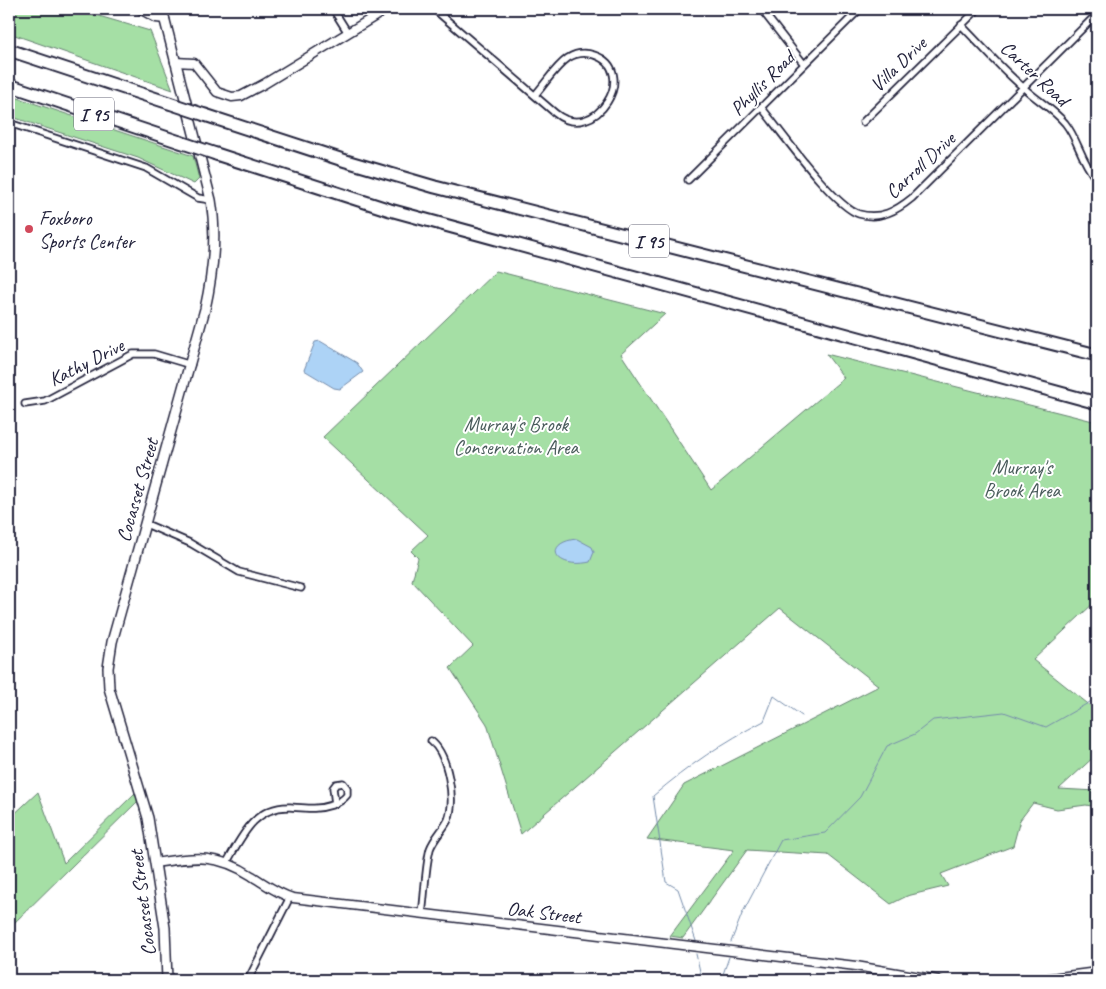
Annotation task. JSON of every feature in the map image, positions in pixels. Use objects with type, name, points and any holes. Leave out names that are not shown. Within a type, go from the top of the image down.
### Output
[{"type":"highway","name":"I 95","points":[[9,50],[346,161],[435,187],[1097,354]]},
{"type":"highway","name":"I 95","points":[[9,86],[390,210],[1097,403]]},
{"type":"main road","name":"Cocasset Street","points":[[162,9],[211,200],[214,229],[212,274],[191,365],[112,642],[107,674],[109,688],[148,818],[166,938],[167,980]]},
{"type":"street","points":[[140,9],[156,18],[165,19]]},
{"type":"street","points":[[333,9],[348,32]]},
{"type":"street","points":[[175,62],[194,63],[217,92],[236,97],[264,84],[387,9]]},
{"type":"street","points":[[434,9],[535,95],[564,119],[581,121],[595,115],[608,102],[614,87],[614,76],[609,66],[602,59],[592,54],[576,54],[562,64],[535,95]]},
{"type":"street","points":[[761,9],[804,64]]},
{"type":"street","name":"Phyllis Road","points":[[688,180],[860,9]]},
{"type":"street","name":"Villa Drive","points":[[863,122],[978,9]]},
{"type":"street","name":"Carroll Drive","points":[[761,107],[839,201],[857,214],[875,216],[889,214],[907,202],[1097,14]]},
{"type":"street","name":"Carter Road","points":[[961,25],[1023,88],[1048,107],[1073,133],[1089,170],[1095,176]]},
{"type":"street","points":[[9,123],[146,168],[198,198],[211,200]]},
{"type":"street","name":"Kathy Drive","points":[[25,404],[45,401],[133,354],[154,354],[191,365]]},
{"type":"street","points":[[146,524],[190,543],[239,572],[301,588]]},
{"type":"street","points":[[422,914],[431,848],[448,819],[452,801],[450,784],[440,750],[431,741]]},
{"type":"street","points":[[227,862],[249,825],[265,812],[284,807],[319,809],[335,804]]},
{"type":"street","name":"Oak Street","points":[[155,863],[197,858],[227,862],[290,897],[856,966],[938,980]]},
{"type":"street","points":[[248,980],[290,897]]},
{"type":"street","points":[[1036,980],[1097,972]]},
{"type":"green space","points":[[9,9],[75,9],[150,31],[173,90],[9,33]]},
{"type":"green space","points":[[9,95],[193,156],[199,179],[194,184],[138,158],[9,116]]},
{"type":"green space","points":[[496,271],[665,314],[621,354],[711,490],[844,378],[826,354],[1097,422],[1097,600],[1033,660],[1097,711],[1097,754],[1059,789],[1097,791],[1097,807],[1086,805],[1057,809],[1033,803],[1020,820],[1013,846],[941,874],[948,886],[907,896],[891,904],[828,855],[747,850],[683,938],[670,936],[734,850],[647,839],[684,785],[879,686],[780,608],[521,834],[487,724],[450,668],[473,646],[412,581],[418,558],[411,551],[428,535],[323,437]]},
{"type":"green space","points":[[38,792],[64,863],[136,792],[138,801],[9,928],[9,819]]},
{"type":"water","points":[[320,341],[357,363],[363,372],[340,389],[334,388],[304,370],[315,342]]},
{"type":"water","points":[[577,539],[592,547],[594,552],[590,562],[568,562],[557,555],[556,550],[559,545],[566,541]]},
{"type":"waterway","points":[[696,941],[678,889],[666,882],[653,796],[706,755],[764,721],[774,696],[802,716]]},
{"type":"waterway","points":[[731,942],[742,914],[781,840],[825,833],[860,797],[887,746],[915,734],[933,720],[1004,712],[1046,727],[1097,698]]},
{"type":"waterway","points":[[696,954],[702,980]]},
{"type":"waterway","points":[[721,980],[729,957]]},
{"type":"place","name":"Foxboro Sports Center","points":[[29,229]]},
{"type":"park label","name":"Murray's Brook Conservation Area","points":[[516,436]]},
{"type":"park label","name":"Murray's Brook Area","points":[[1022,478]]}]
